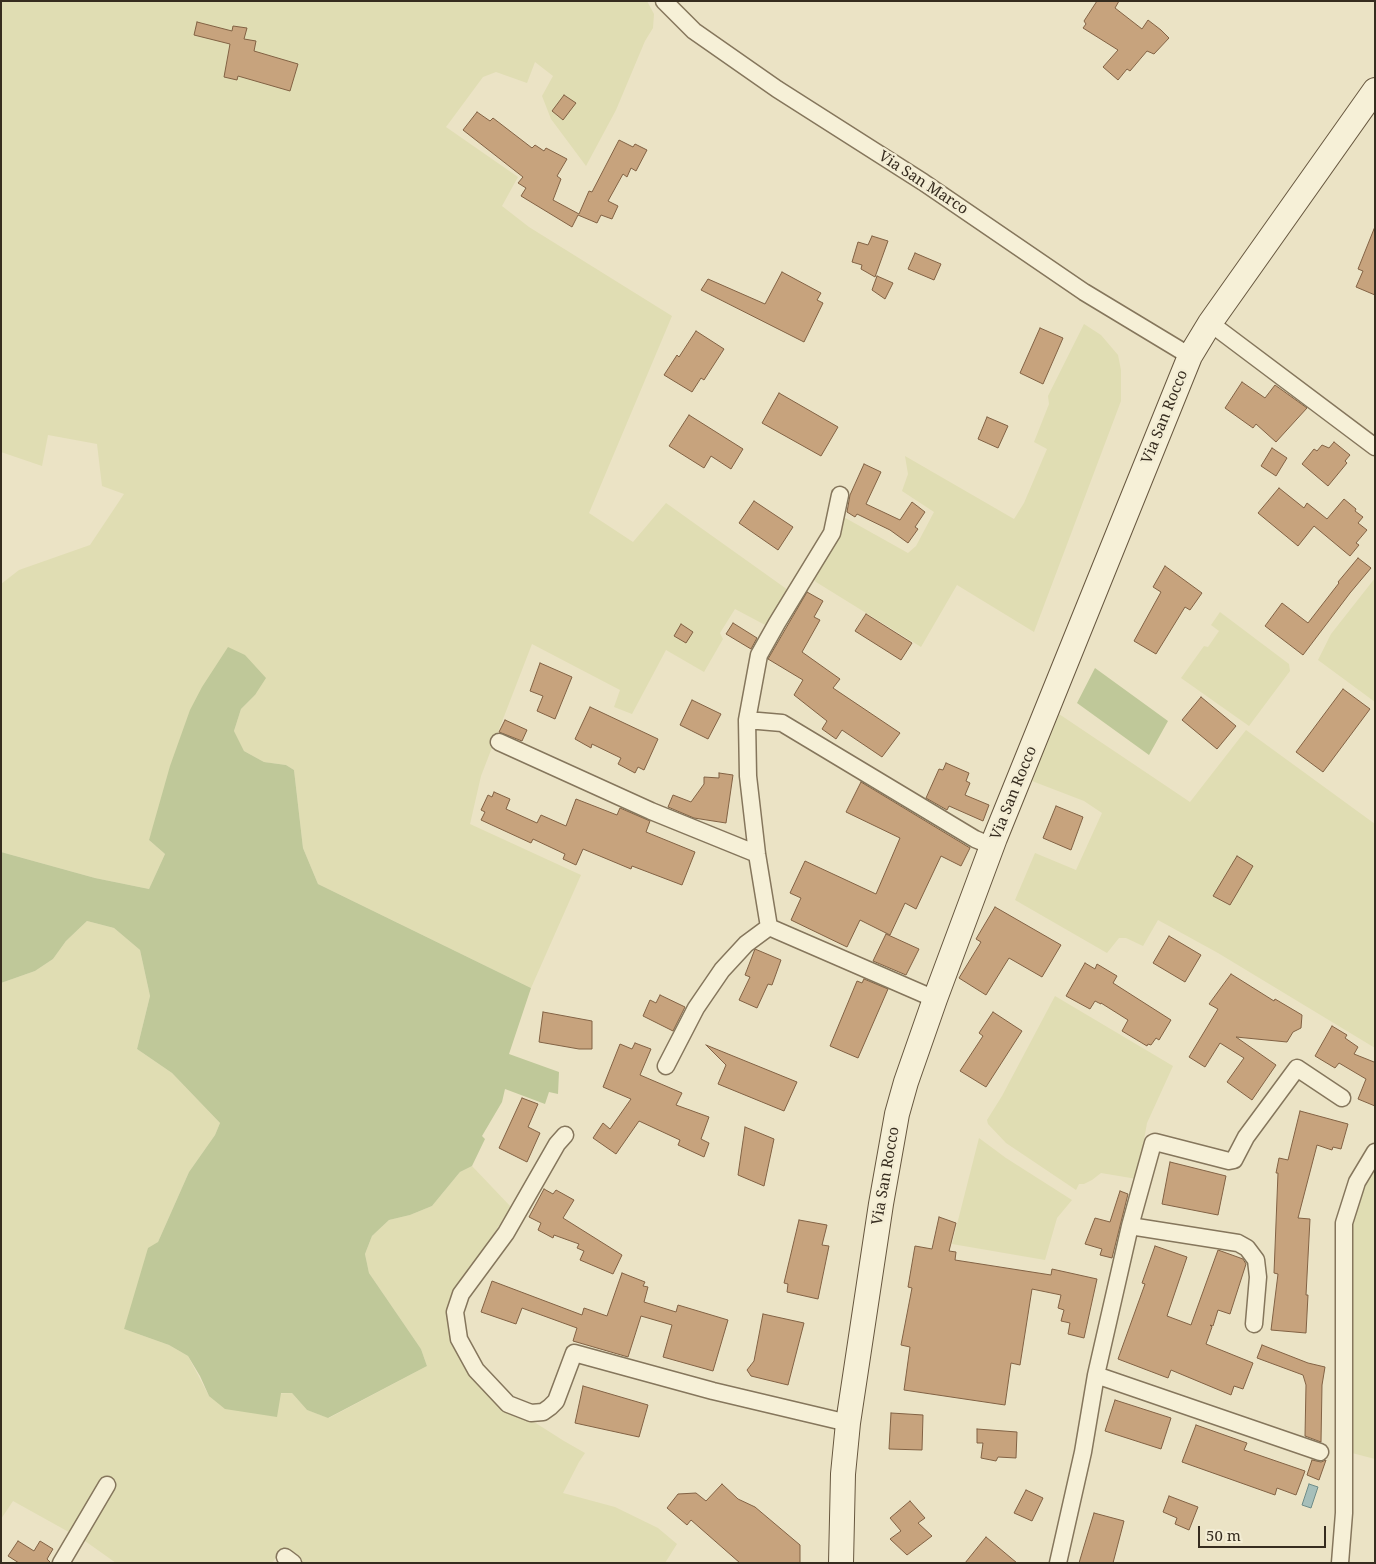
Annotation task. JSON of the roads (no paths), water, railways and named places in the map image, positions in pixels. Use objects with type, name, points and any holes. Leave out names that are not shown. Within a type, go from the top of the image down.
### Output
[{"type":"street","name":"Via San Marco","points":[[664,1],[694,31],[777,89],[923,182],[1084,292],[1190,356]]},
{"type":"street","name":"Via San Rocco","points":[[841,1563],[848,1423],[881,1204],[906,1082],[936,999],[992,846],[1190,356],[1210,323],[1375,90]]},
{"type":"street","points":[[1210,323],[1375,447]]},
{"type":"street","points":[[769,927],[757,854],[748,776],[747,720],[760,655],[777,623],[832,533],[840,496]]},
{"type":"street","points":[[747,720],[782,723],[975,839],[992,846]]},
{"type":"street","points":[[499,742],[651,811],[757,854]]},
{"type":"street","points":[[769,927],[936,999]]},
{"type":"street","points":[[666,1066],[696,1008],[722,970],[746,944],[769,927]]},
{"type":"street","points":[[1058,1563],[1083,1452],[1096,1375],[1130,1226],[1153,1143],[1228,1161],[1234,1160],[1246,1137],[1297,1068],[1342,1098]]},
{"type":"street","points":[[565,1135],[557,1144],[506,1233],[461,1294],[455,1312],[459,1339],[476,1370],[508,1404],[531,1413],[543,1412],[550,1407],[556,1401],[574,1352],[713,1391],[848,1423]]},
{"type":"street","points":[[1340,1563],[1344,1503],[1344,1223],[1357,1182],[1375,1152]]},
{"type":"street","points":[[1130,1226],[1238,1243],[1247,1248],[1256,1260],[1258,1277],[1254,1324]]},
{"type":"street","points":[[1096,1375],[1320,1452]]},
{"type":"street","points":[[61,1563],[107,1485]]},
{"type":"water","points":[[1309,1484],[1318,1487],[1311,1508],[1302,1505]]}]
